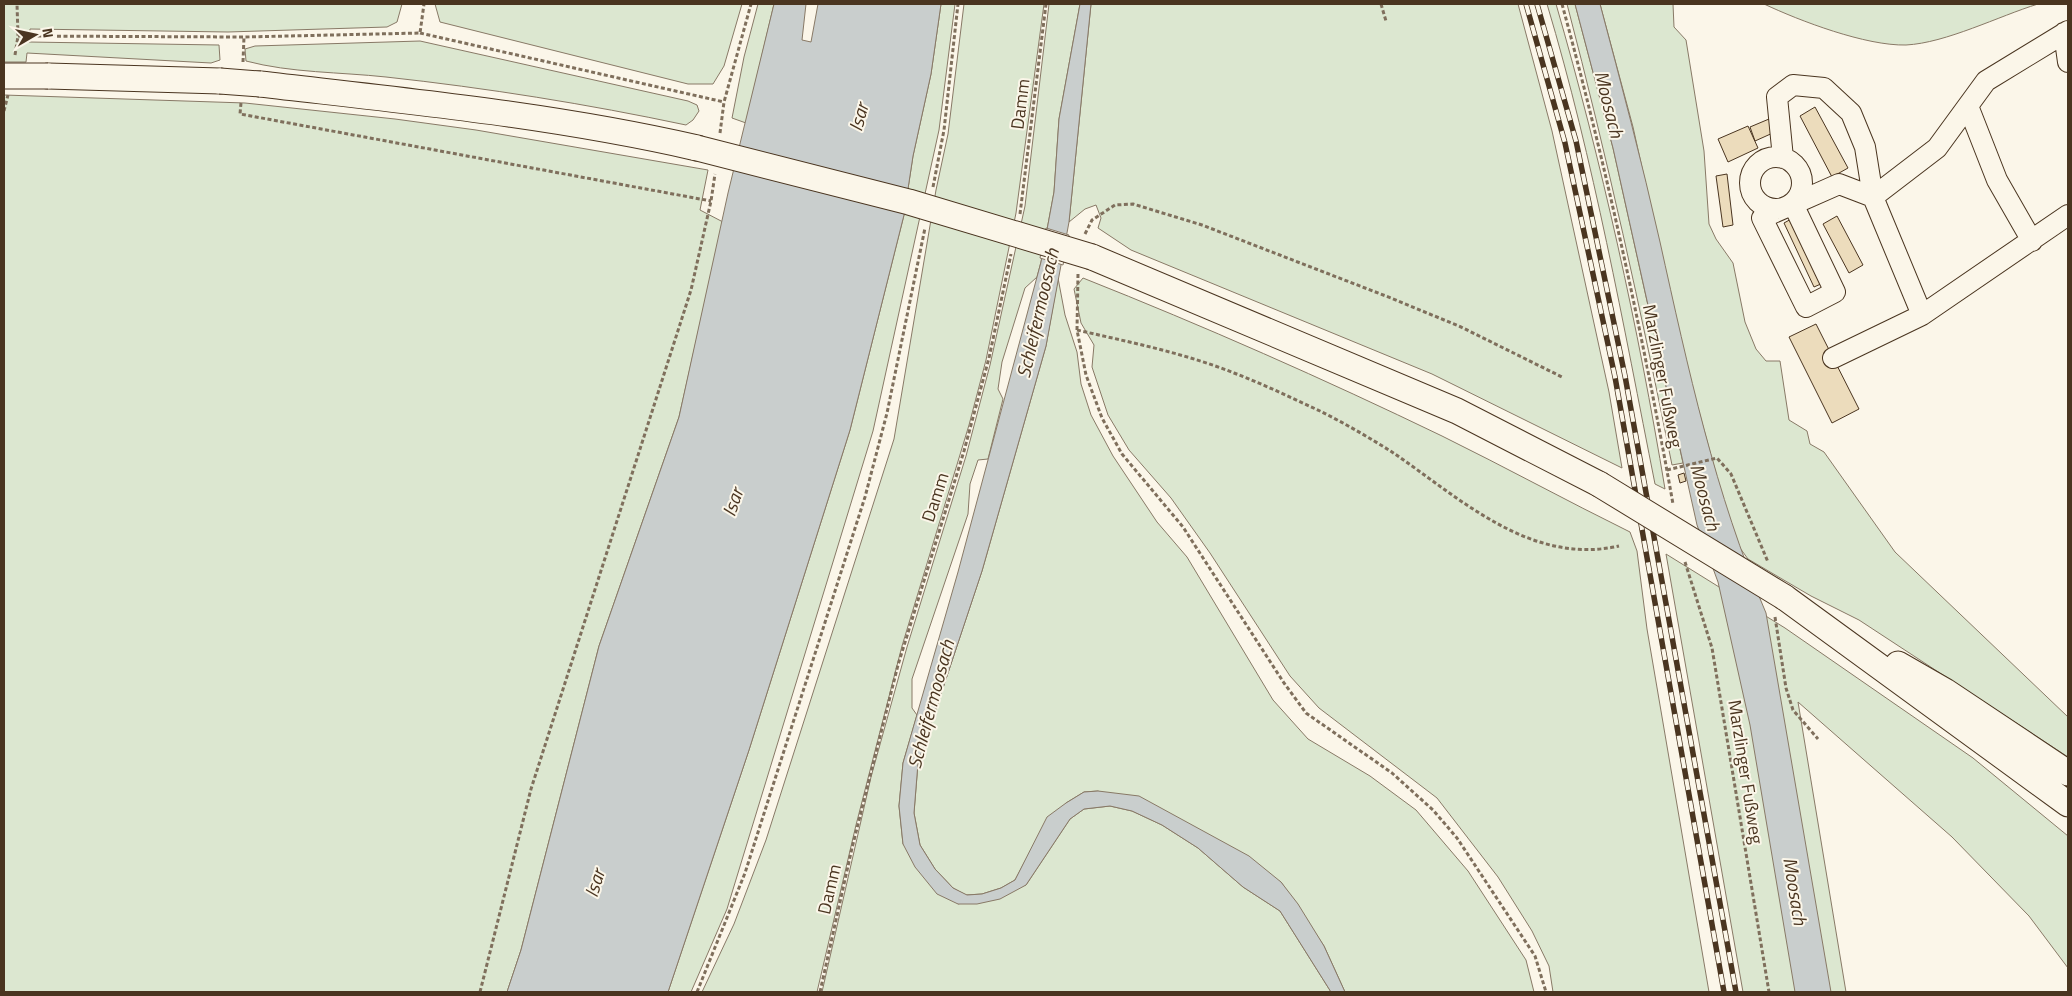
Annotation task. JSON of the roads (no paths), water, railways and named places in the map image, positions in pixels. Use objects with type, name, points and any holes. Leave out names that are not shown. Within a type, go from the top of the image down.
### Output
[{"type":"main road","points":[[4,76],[220,81],[260,84],[536,118],[708,145],[1085,253],[1458,411],[1599,484],[1784,597],[1945,691],[2068,773]]},
{"type":"main road","points":[[1784,597],[2068,804]]},
{"type":"lane","points":[[1874,197],[1937,148],[1986,81],[2066,32],[2068,62]]},
{"type":"lane","points":[[1783,158],[1776,97],[1793,84],[1824,88],[1851,113],[1865,147],[1874,197],[1922,315]]},
{"type":"lane","points":[[1968,106],[1997,180],[2032,241]]},
{"type":"lane","points":[[1783,158],[1791,162],[1800,174],[1800,192],[1793,204],[1776,210],[1769,209],[1754,198],[1750,187],[1750,178],[1759,163],[1767,159],[1783,158]]},
{"type":"lane","points":[[1793,204],[1835,292],[1806,307],[1762,218],[1793,204],[1839,184],[1874,197]]},
{"type":"lane","points":[[1833,358],[1922,315],[2068,215]]},
{"type":"water","name":"Isar","points":[[774,4],[806,4],[802,40],[811,42],[818,4],[941,4],[931,74],[913,156],[904,215],[850,430],[749,750],[668,992],[507,992],[521,950],[599,646],[679,417],[728,193]]},
{"type":"water","name":"Schleifermoosach","points":[[1080,4],[1091,4],[1069,222],[1046,346],[982,571],[918,763],[914,813],[920,845],[935,869],[953,888],[967,895],[982,894],[1001,888],[1015,880],[1047,817],[1066,803],[1084,792],[1098,791],[1139,796],[1249,856],[1281,882],[1298,904],[1324,946],[1345,992],[1331,992],[1280,911],[1243,887],[1198,848],[1162,825],[1132,811],[1110,806],[1084,809],[1070,819],[1026,885],[1000,899],[977,904],[958,904],[937,894],[915,867],[903,844],[899,806],[903,763],[958,572],[1041,262],[1054,192],[1059,119]]},
{"type":"water","name":"Moosach","points":[[1575,4],[1600,4],[1646,182],[1704,430],[1732,523],[1766,613],[1831,992],[1795,992],[1750,725],[1718,582],[1697,525],[1613,148]]},
{"type":"railway","points":[[1526,4],[1565,143],[1615,377],[1724,992]]},
{"type":"railway","points":[[1537,4],[1576,141],[1625,376],[1736,992]]}]
